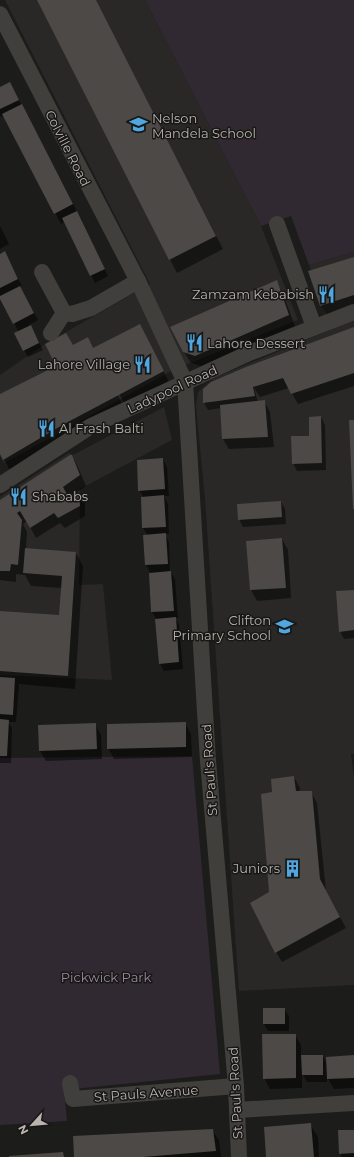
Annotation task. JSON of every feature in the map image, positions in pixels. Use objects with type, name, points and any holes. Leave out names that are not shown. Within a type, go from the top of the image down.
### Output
[{"type":"street","name":"Colville Road","points":[[0,14],[138,281],[184,382]]},
{"type":"street","points":[[277,224],[314,327]]},
{"type":"street","points":[[42,272],[64,313]]},
{"type":"street","points":[[64,313],[72,314],[91,308],[138,281]]},
{"type":"street","name":"Ladypool Road","points":[[0,484],[91,426],[249,353],[354,312]]},
{"type":"street","points":[[52,333],[64,313]]},
{"type":"street","name":"St Paul's Road","points":[[184,382],[208,761],[236,1086],[239,1157]]},
{"type":"street","name":"St Pauls Avenue","points":[[70,1083],[73,1099],[236,1086]]},
{"type":"street","points":[[237,1110],[354,1103]]},
{"type":"shaded area","points":[[5,0],[145,0],[261,226],[298,320],[175,369],[4,463],[0,455],[0,375],[45,344],[150,284]]},
{"type":"shaded area","name":"Clifton Primary School","points":[[354,252],[354,754],[351,754],[354,778],[354,985],[239,991],[205,499],[196,406],[198,392],[214,378],[330,330],[309,265]]},
{"type":"shaded area","points":[[164,407],[172,440],[80,489],[79,585],[103,584],[112,680],[0,675],[0,497],[69,453],[73,455]]},
{"type":"green space","points":[[145,0],[354,0],[354,252],[309,265],[291,216],[261,226]]},
{"type":"green space","name":"Pickwick Park","points":[[192,756],[220,1074],[64,1090],[67,1121],[0,1125],[0,758]]},
{"type":"building","points":[[37,0],[96,0],[216,236],[169,260]]},
{"type":"building","points":[[10,82],[19,100],[0,109],[0,87]]},
{"type":"building","points":[[22,104],[73,204],[54,214],[2,114]]},
{"type":"building","points":[[77,211],[105,269],[90,276],[62,218]]},
{"type":"building","points":[[5,251],[18,279],[0,288],[0,254]]},
{"type":"building","points":[[354,257],[354,295],[320,306],[308,271]]},
{"type":"building","points":[[277,280],[289,315],[195,356],[183,352],[170,327]]},
{"type":"building","points":[[20,286],[34,313],[13,324],[0,299],[0,296]]},
{"type":"building","points":[[140,324],[164,371],[66,423],[3,460],[0,454],[0,394],[56,366],[45,344],[66,333],[73,345],[88,337],[93,348]]},
{"type":"building","points":[[31,325],[39,343],[23,351],[14,333]]},
{"type":"building","points":[[354,327],[354,373],[291,394],[283,378],[253,387],[255,396],[203,403],[203,389],[211,382],[246,367]]},
{"type":"building","points":[[265,400],[268,437],[222,439],[220,405]]},
{"type":"building","points":[[321,416],[322,463],[292,464],[291,436],[309,436],[309,417]]},
{"type":"building","points":[[349,420],[354,420],[354,509],[353,509]]},
{"type":"building","points":[[72,455],[80,475],[63,487],[69,498],[79,493],[80,506],[58,518],[54,513],[30,528],[20,511],[17,513],[22,520],[18,565],[11,564],[10,571],[0,571],[0,500]]},
{"type":"building","points":[[163,458],[165,489],[138,491],[137,460]]},
{"type":"building","points":[[164,495],[166,527],[142,528],[141,497]]},
{"type":"building","points":[[281,501],[282,517],[238,520],[237,504]]},
{"type":"building","points":[[166,533],[168,564],[145,565],[143,535]]},
{"type":"building","points":[[282,538],[286,588],[250,590],[246,541]]},
{"type":"building","points":[[25,548],[76,552],[68,676],[0,671],[0,611],[59,615],[62,576],[23,573]]},
{"type":"building","points":[[171,571],[174,611],[151,612],[149,573]]},
{"type":"building","points":[[354,590],[354,630],[339,632],[336,591]]},
{"type":"building","points":[[176,617],[179,662],[159,664],[155,619]]},
{"type":"building","points":[[0,677],[15,678],[13,715],[0,714]]},
{"type":"building","points":[[0,719],[9,720],[7,756],[0,756]]},
{"type":"building","points":[[186,722],[186,747],[107,749],[107,724]]},
{"type":"building","points":[[96,723],[97,749],[39,751],[38,725]]},
{"type":"building","name":"Juniors","points":[[294,776],[296,791],[312,791],[320,879],[340,917],[275,953],[250,903],[269,892],[261,794],[272,792],[271,779]]},
{"type":"building","points":[[263,1008],[285,1008],[285,1024],[263,1024]]},
{"type":"building","points":[[262,1034],[296,1034],[296,1078],[263,1079]]},
{"type":"building","points":[[301,1055],[323,1055],[323,1075],[302,1075]]},
{"type":"building","points":[[354,1055],[354,1078],[327,1079],[326,1057]]},
{"type":"building","points":[[311,1123],[314,1157],[266,1157],[264,1127]]},
{"type":"building","points":[[213,1129],[216,1151],[143,1157],[74,1157],[73,1136]]},
{"type":"building","points":[[338,1130],[354,1130],[354,1153],[339,1154]]},
{"type":"building","points":[[63,1152],[64,1157],[9,1157],[9,1156]]},
{"type":"place","name":"Nelson Mandela School","points":[[139,125]]},
{"type":"place","name":"Zamzam Kebabish","points":[[327,294]]},
{"type":"place","name":"Lahore Dessert","points":[[194,343]]},
{"type":"place","name":"Lahore Village","points":[[143,364]]},
{"type":"place","name":"Al Frash Balti","points":[[46,428]]},
{"type":"place","name":"Shababs","points":[[19,496]]},
{"type":"place","name":"Clifton Primary School","points":[[284,627]]},
{"type":"place","name":"Juniors","points":[[293,868]]}]
